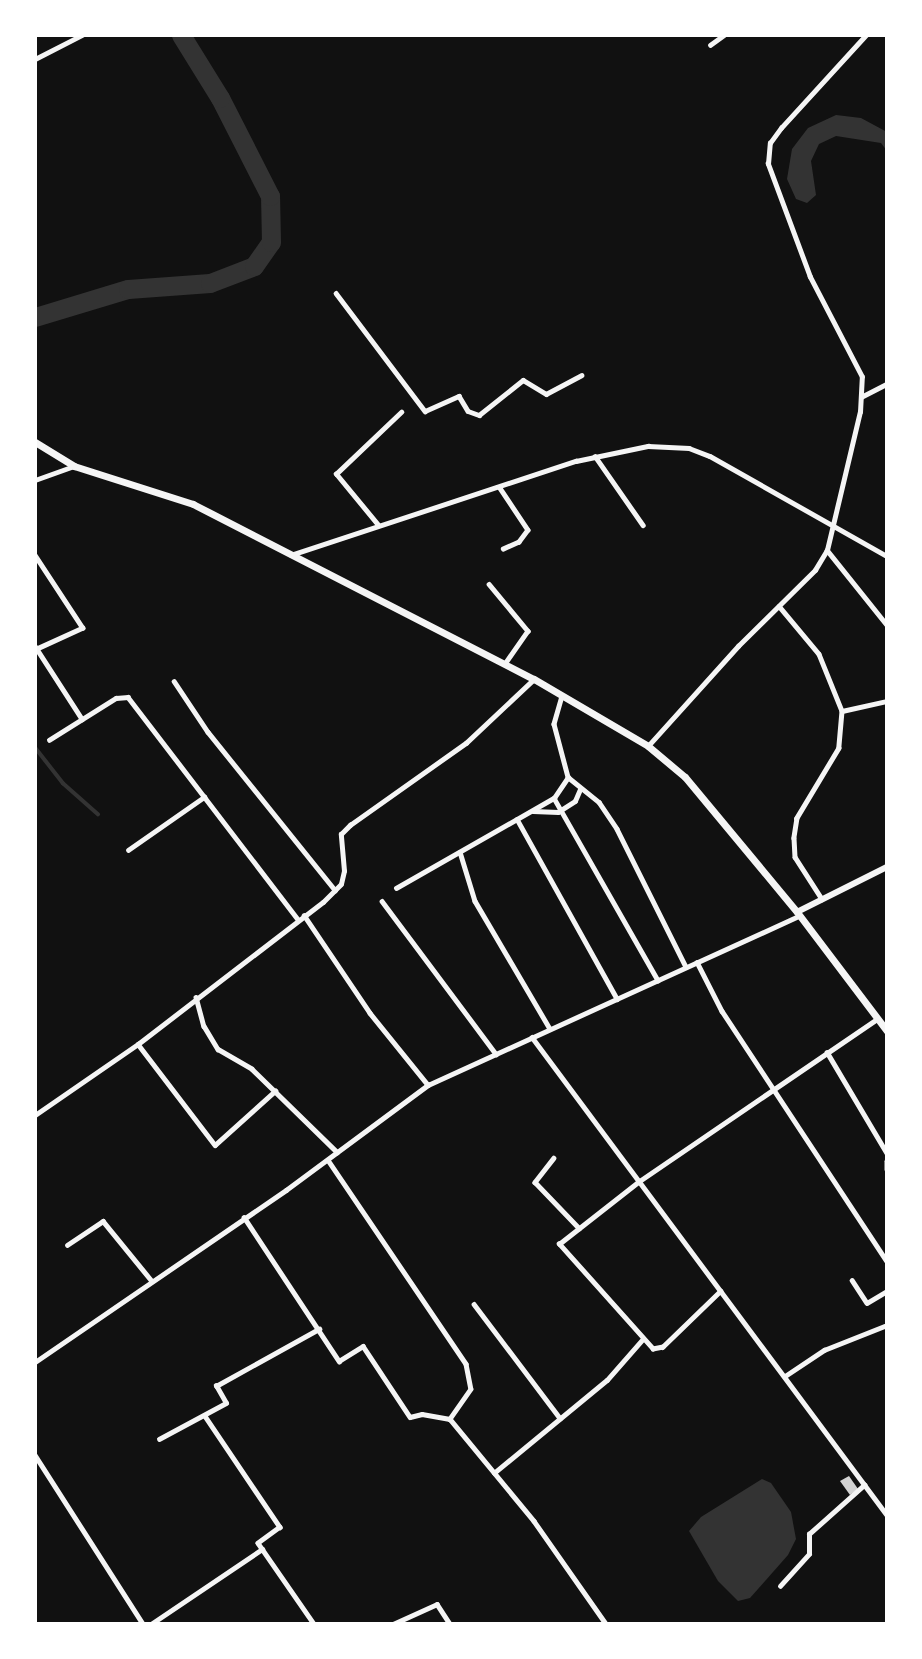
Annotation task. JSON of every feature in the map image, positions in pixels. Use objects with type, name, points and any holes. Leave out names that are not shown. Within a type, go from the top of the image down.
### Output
[{"type":"main road","points":[[35,442],[74,466],[193,504],[563,694],[648,746],[685,777],[798,914],[887,1031]]},
{"type":"street","points":[[35,59],[82,35]]},
{"type":"street","points":[[709,46],[724,35]]},
{"type":"street","points":[[648,746],[816,570],[827,550],[861,397],[862,377],[810,276],[768,164],[770,143],[780,128],[866,35]]},
{"type":"street","points":[[335,293],[425,411],[458,396],[468,411],[479,415],[523,380],[545,394],[581,375]]},
{"type":"street","points":[[861,397],[887,384]]},
{"type":"street","points":[[378,524],[336,474],[401,412]]},
{"type":"street","points":[[290,555],[378,524],[500,488],[595,456],[648,446],[689,448],[768,486],[832,528],[884,554],[887,547]]},
{"type":"street","points":[[595,456],[643,525]]},
{"type":"street","points":[[35,480],[74,466]]},
{"type":"street","points":[[500,488],[528,530],[519,542],[503,550]]},
{"type":"street","points":[[827,550],[887,625]]},
{"type":"street","points":[[35,555],[83,628],[36,648],[82,719]]},
{"type":"street","points":[[489,584],[528,631],[505,664]]},
{"type":"street","points":[[779,606],[819,654],[842,711],[839,748],[797,818],[794,838],[795,857],[822,899]]},
{"type":"street","points":[[35,1115],[138,1044],[335,890],[344,871],[341,834],[466,743],[534,679]]},
{"type":"street","points":[[174,681],[208,732],[335,890]]},
{"type":"street","points":[[563,694],[554,724],[568,778],[599,802],[617,829],[686,967]]},
{"type":"street","points":[[49,740],[116,698],[128,697],[298,919]]},
{"type":"street","points":[[842,711],[887,701]]},
{"type":"street","points":[[396,888],[554,798],[568,778]]},
{"type":"street","points":[[532,811],[558,812],[575,801],[580,789]]},
{"type":"street","points":[[128,850],[204,797]]},
{"type":"street","points":[[554,798],[558,812],[658,980]]},
{"type":"street","points":[[517,819],[617,999]]},
{"type":"street","points":[[460,852],[475,901],[550,1029]]},
{"type":"street","points":[[35,1362],[327,1160],[428,1086],[798,914],[887,867]]},
{"type":"street","points":[[383,901],[496,1054]]},
{"type":"street","points":[[304,915],[370,1013],[428,1086]]},
{"type":"street","points":[[697,962],[772,1089],[887,1261]]},
{"type":"street","points":[[196,997],[204,1026],[218,1049],[252,1069],[338,1152]]},
{"type":"street","points":[[721,1291],[663,1347],[653,1349],[642,1340],[559,1244],[638,1182],[877,1019]]},
{"type":"street","points":[[533,1037],[887,1515]]},
{"type":"street","points":[[138,1044],[215,1145],[275,1091]]},
{"type":"street","points":[[827,1052],[887,1153]]},
{"type":"street","points":[[554,1158],[535,1182],[579,1228]]},
{"type":"street","points":[[327,1160],[466,1364],[471,1389],[450,1419]]},
{"type":"street","points":[[887,1161],[887,1169]]},
{"type":"street","points":[[244,1217],[339,1361],[363,1346],[410,1417],[422,1414],[450,1419],[534,1521],[606,1624]]},
{"type":"street","points":[[67,1245],[103,1221],[152,1281]]},
{"type":"street","points":[[852,1280],[867,1303],[887,1291]]},
{"type":"street","points":[[474,1304],[560,1418]]},
{"type":"street","points":[[785,1376],[824,1350],[887,1325]]},
{"type":"street","points":[[159,1439],[226,1403],[216,1386],[319,1329]]},
{"type":"street","points":[[494,1474],[607,1380],[642,1340]]},
{"type":"street","points":[[205,1416],[280,1527],[258,1543],[314,1624]]},
{"type":"street","points":[[35,1455],[143,1624]]},
{"type":"street","points":[[780,1586],[809,1554],[808,1534],[864,1485]]},
{"type":"street","points":[[151,1624],[262,1549]]},
{"type":"street","points":[[393,1624],[437,1604],[450,1624]]},
{"type":"shaded area","points":[[836,115],[861,118],[887,132],[887,151],[881,143],[836,136],[819,144],[811,161],[816,195],[807,203],[796,199],[787,179],[792,149],[808,128]]},
{"type":"shaded area","points":[[762,1479],[771,1483],[791,1512],[796,1539],[788,1555],[750,1598],[738,1601],[718,1581],[689,1531],[701,1517]]},
{"type":"building","points":[[849,1476],[858,1489],[850,1495],[840,1481]]},
{"type":"waterway","points":[[35,317],[128,289],[210,283],[254,266],[271,242],[270,196],[220,98],[181,35]]},
{"type":"waterway","points":[[35,747],[63,783],[98,814]]}]
